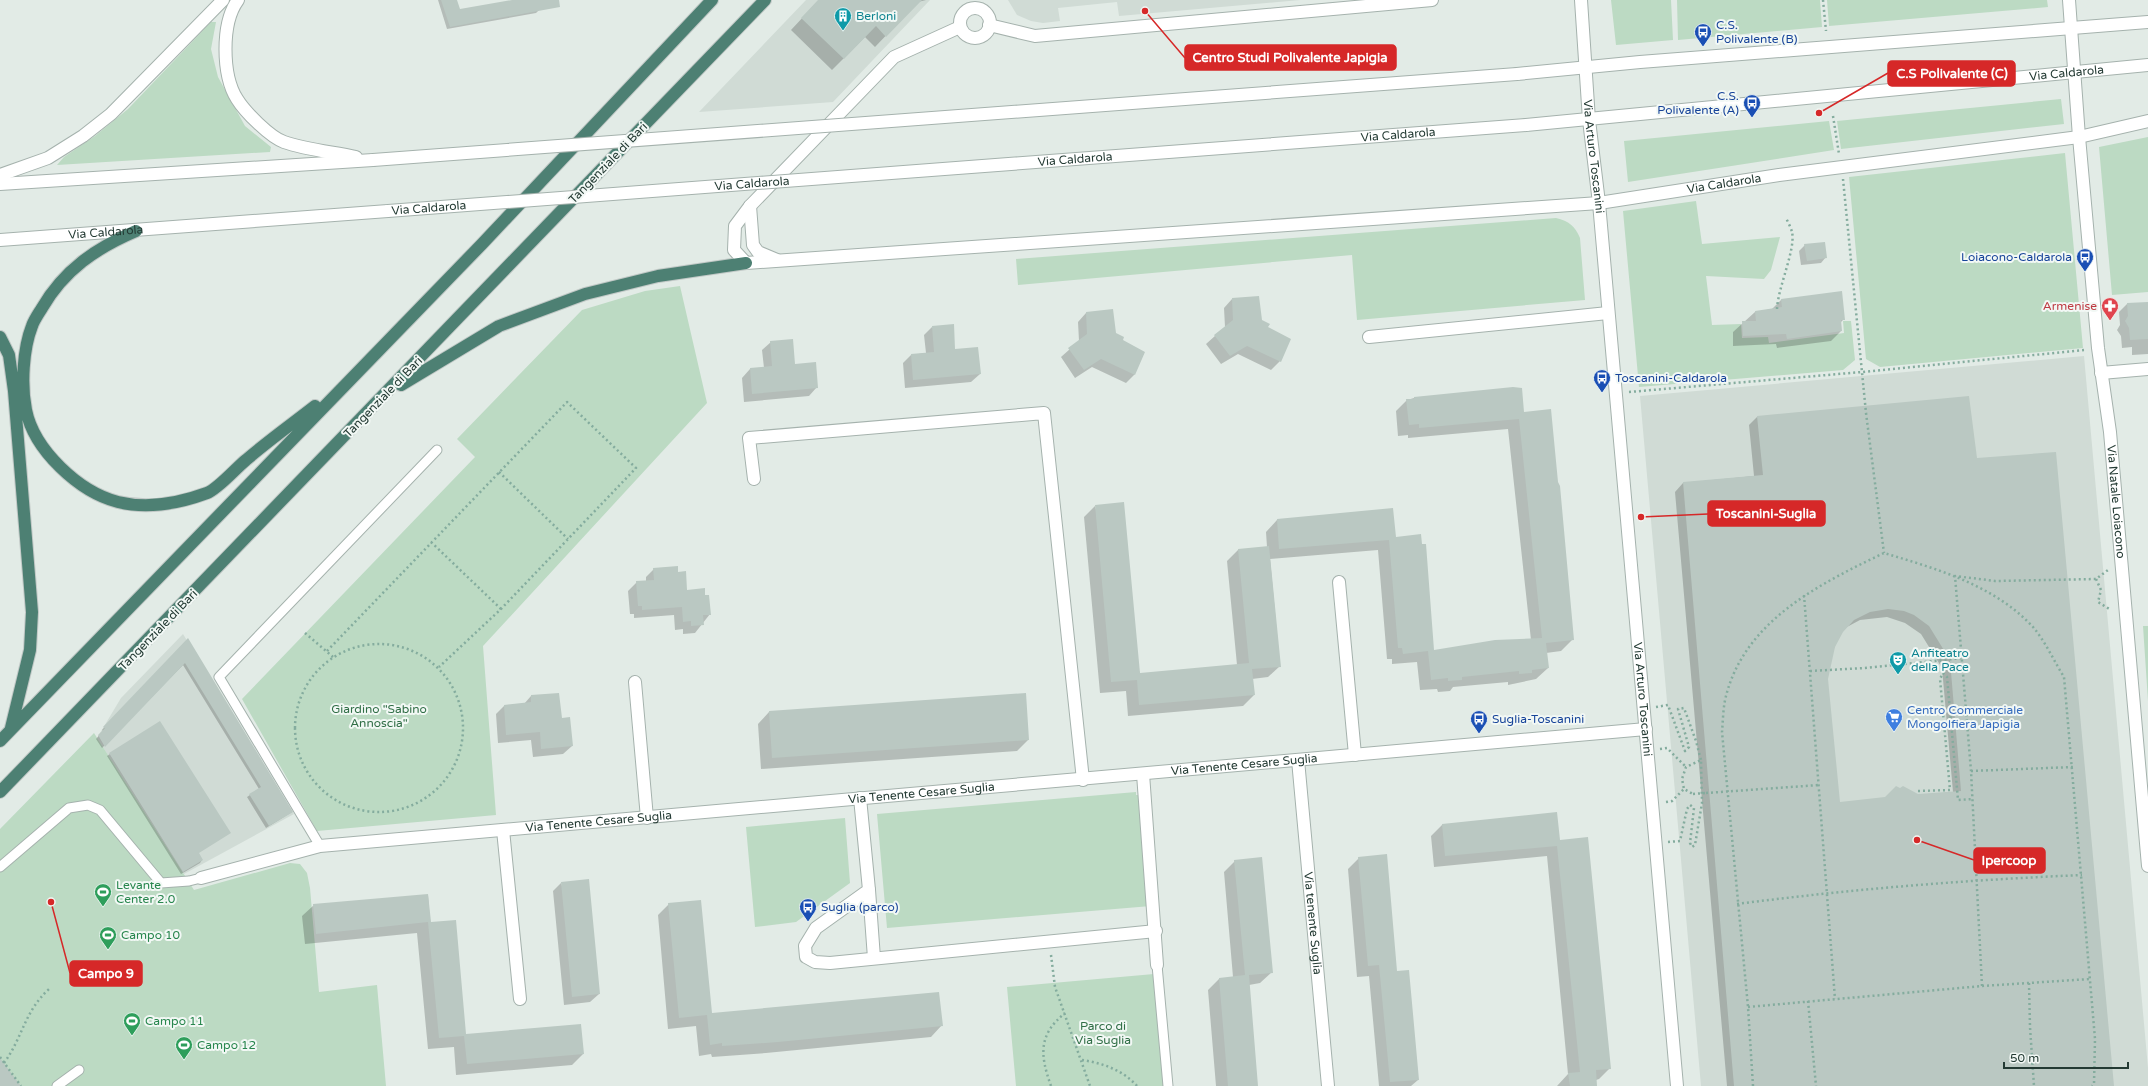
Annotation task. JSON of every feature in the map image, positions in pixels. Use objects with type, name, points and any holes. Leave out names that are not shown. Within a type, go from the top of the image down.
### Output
[{"type":"highway","points":[[0,741],[350,378],[482,244],[711,0]]},
{"type":"highway","name":"Tangenziale di Bari","points":[[0,792],[765,0]]},
{"type":"highway","points":[[136,231],[110,242],[81,260],[51,292],[32,325],[24,364],[26,410],[39,440],[62,470],[85,488],[118,502],[156,506],[209,493],[246,460],[350,378]]},
{"type":"highway","points":[[386,394],[499,326],[585,294],[658,276],[746,264]]},
{"type":"highway","points":[[0,337],[9,355],[14,391],[32,612],[30,650],[10,730]]},
{"type":"street","points":[[0,175],[48,158],[82,136],[111,114],[223,0]]},
{"type":"street","points":[[238,0],[232,8],[225,38],[226,68],[237,99],[260,125],[284,142],[373,160]]},
{"type":"street","points":[[989,25],[1035,36],[1432,0]]},
{"type":"street","name":"Via Arturo Toscanini","points":[[1581,0],[1587,67],[1589,120],[1599,203],[1677,1086]]},
{"type":"street","name":"Via Natale Loiacono","points":[[2069,0],[2079,138],[2098,348],[2110,432],[2148,866]]},
{"type":"street","points":[[977,4],[988,16],[989,25],[985,33],[976,38],[966,35],[960,27],[960,22],[964,13],[977,4]]},
{"type":"street","points":[[0,184],[373,160],[1517,74],[1587,67],[2148,22]]},
{"type":"street","points":[[746,264],[734,250],[735,226],[750,206],[894,57],[960,27]]},
{"type":"street","name":"Via Caldarola","points":[[0,240],[388,212],[1589,120],[2148,66]]},
{"type":"street","name":"Via Caldarola","points":[[746,264],[1599,203],[1779,175],[2079,138],[2148,121]]},
{"type":"street","points":[[750,206],[753,244],[758,252],[782,262]]},
{"type":"street","points":[[1369,337],[1608,313]]},
{"type":"street","points":[[2101,373],[2148,369]]},
{"type":"street","points":[[754,479],[749,438],[1044,413],[1083,780]]},
{"type":"street","points":[[1340,582],[1355,755]]},
{"type":"street","points":[[635,682],[647,818]]},
{"type":"street","name":"Via Tenente Cesare Suglia","points":[[201,878],[320,846],[860,798],[1083,780],[1646,729]]},
{"type":"street","name":"Via tenente Suglia","points":[[1298,760],[1328,1086]]},
{"type":"street","points":[[1143,774],[1158,966]]},
{"type":"street","points":[[860,798],[874,958]]},
{"type":"street","points":[[503,830],[520,999]]},
{"type":"street","points":[[869,890],[816,928],[805,946],[806,957],[815,962],[830,963],[1049,940],[1156,931]]},
{"type":"lane","points":[[320,846],[220,677],[437,450]]},
{"type":"lane","points":[[0,867],[69,808],[88,805],[100,810],[161,883],[189,881],[201,878]]},
{"type":"lane","points":[[1158,966],[1168,1086]]},
{"type":"lane","points":[[57,1086],[79,1070]]},
{"type":"path","points":[[1823,0],[1826,31]]},
{"type":"path","points":[[1833,116],[1840,159]]},
{"type":"path","points":[[1842,176],[1866,413],[1884,553]]},
{"type":"path","points":[[1777,309],[1778,296],[1792,244],[1792,232],[1786,218]]},
{"type":"path","points":[[1616,393],[1862,372],[2098,348]]},
{"type":"path","points":[[327,651],[567,402],[636,468],[501,609],[439,667]]},
{"type":"path","points":[[499,472],[568,539]]},
{"type":"path","points":[[431,542],[501,609]]},
{"type":"path","points":[[1753,1086],[1748,1007],[1737,904],[1722,732],[1726,696],[1742,656],[1778,614],[1804,595],[1847,570],[1884,553],[1955,576],[1996,595],[2033,628],[2064,677],[2073,767],[2095,1039],[2094,1084],[2092,1086]]},
{"type":"path","points":[[1955,576],[1995,581],[2096,579],[2101,590],[2098,602]]},
{"type":"path","points":[[1955,576],[1963,658],[1973,799],[1982,986]]},
{"type":"path","points":[[1804,595],[1835,999]]},
{"type":"path","points":[[305,633],[333,657]]},
{"type":"path","points":[[373,643],[409,648],[439,667],[457,694],[464,727],[458,758],[440,786],[413,805],[378,813],[343,805],[315,783],[296,745],[298,703],[311,678],[333,657],[373,643]]},
{"type":"path","points":[[1810,671],[1865,668],[1963,658]]},
{"type":"path","points":[[1918,791],[1950,790],[1940,679],[1942,673],[1947,677],[1958,800],[1973,799]]},
{"type":"path","points":[[1644,708],[1668,706],[1685,751],[1689,747],[1678,709],[1684,708],[1701,760],[1702,803],[1695,845],[1692,847],[1690,843],[1694,808],[1690,805],[1687,809],[1680,841],[1656,842]]},
{"type":"path","points":[[1667,748],[1686,767]]},
{"type":"path","points":[[1701,760],[1686,767],[1682,779],[1684,789],[1693,794],[1819,785]]},
{"type":"path","points":[[1971,771],[2073,767]]},
{"type":"path","points":[[1672,801],[1684,789]]},
{"type":"path","points":[[1737,904],[1827,892],[1978,880],[2082,875]]},
{"type":"path","points":[[1049,940],[1055,987],[1090,1086]]},
{"type":"path","points":[[1748,1007],[1982,986],[2090,979]]},
{"type":"path","points":[[2029,983],[2034,1086]]},
{"type":"path","points":[[4,1063],[16,1044],[31,1009],[49,989]]},
{"type":"path","points":[[1808,1002],[1816,1086]]},
{"type":"path","points":[[1051,1086],[1044,1056],[1044,1039],[1052,1023],[1065,1013]]},
{"type":"path","points":[[0,1057],[21,1086]]},
{"type":"path","points":[[1082,1060],[1096,1062],[1112,1068],[1137,1086]]},
{"type":"shaded area","points":[[806,0],[930,0],[833,102],[699,112]]},
{"type":"shaded area","points":[[1008,0],[1300,0],[1119,16],[1117,2],[1058,8],[1060,21],[1043,23],[1031,21],[1017,15]]},
{"type":"shaded area","name":"Centro Commerciale Mongolfiera Japigia","points":[[2084,356],[2148,1068],[2148,1086],[1701,1086],[1640,396]]},
{"type":"shaded area","points":[[183,634],[294,814],[184,874],[97,738],[121,698]]},
{"type":"green space","points":[[1611,0],[1671,0],[1673,40],[1616,45]]},
{"type":"green space","points":[[1677,0],[1820,0],[1822,27],[1678,40]]},
{"type":"green space","points":[[1827,0],[2047,0],[2048,7],[1829,26]]},
{"type":"green space","points":[[211,22],[216,22],[211,49],[218,77],[245,126],[271,147],[270,152],[57,165],[64,157],[95,136],[128,109]]},
{"type":"green space","points":[[2061,99],[2064,124],[1841,149],[1837,121]]},
{"type":"green space","points":[[1829,121],[1834,150],[1628,182],[1624,141]]},
{"type":"green space","points":[[2148,137],[2148,292],[2112,295],[2099,147]]},
{"type":"green space","points":[[2065,153],[2083,348],[1880,367],[1866,359],[1849,177]]},
{"type":"green space","points":[[1696,201],[1702,244],[1780,237],[1771,270],[1764,279],[1706,276],[1712,325],[1741,324],[1742,338],[1768,337],[1769,343],[1844,333],[1843,321],[1851,321],[1855,360],[1843,370],[1639,387],[1623,211]]},
{"type":"green space","points":[[1556,218],[1571,225],[1576,230],[1580,238],[1585,300],[1357,320],[1352,255],[1018,285],[1016,259]]},
{"type":"green space","name":"Giardino \"Sabino Annoscia\"","points":[[680,286],[707,403],[483,646],[496,815],[317,831],[242,699],[475,457],[457,439],[582,310],[645,291]]},
{"type":"green space","points":[[2143,626],[2148,626],[2148,701]]},
{"type":"green space","name":"Levante Center 2.0","points":[[94,733],[194,890],[290,863],[300,864],[307,873],[310,888],[319,992],[377,985],[386,1086],[0,1086],[0,829]]},
{"type":"green space","points":[[1136,792],[1136,795],[1141,795],[1151,906],[887,928],[877,814]]},
{"type":"green space","points":[[845,818],[850,883],[796,922],[755,927],[746,827]]},
{"type":"green space","name":"Parco di Via Suglia","points":[[1154,974],[1164,1086],[1016,1086],[1007,987]]},
{"type":"building","points":[[441,0],[457,0],[460,9],[512,0],[559,0],[560,7],[450,27]]},
{"type":"building","name":"Berloni","points":[[818,0],[922,0],[886,37],[876,26],[844,59],[801,18]]},
{"type":"building","points":[[1825,242],[1827,258],[1807,261],[1804,244]]},
{"type":"building","points":[[1842,291],[1845,320],[1841,320],[1842,331],[1787,339],[1786,334],[1743,336],[1742,321],[1756,321],[1755,311],[1782,307],[1781,299]]},
{"type":"building","points":[[1259,296],[1262,320],[1270,324],[1268,327],[1291,339],[1281,362],[1247,346],[1230,356],[1214,335],[1233,320],[1232,298]]},
{"type":"building","points":[[2148,302],[2148,339],[2130,340],[2129,328],[2125,321],[2128,316],[2127,303]]},
{"type":"building","points":[[1113,309],[1116,333],[1124,337],[1123,340],[1145,352],[1135,375],[1101,359],[1084,370],[1068,348],[1087,334],[1086,312]]},
{"type":"building","points":[[954,324],[955,349],[978,347],[981,374],[913,380],[911,354],[934,352],[932,326]]},
{"type":"building","points":[[793,339],[795,364],[816,362],[818,388],[752,394],[750,368],[772,366],[770,341]]},
{"type":"building","points":[[1513,387],[1522,388],[1524,412],[1551,409],[1558,482],[1560,486],[1574,640],[1546,643],[1549,668],[1532,670],[1532,673],[1519,674],[1519,671],[1462,677],[1462,680],[1448,681],[1448,678],[1431,680],[1428,651],[1403,654],[1402,648],[1398,648],[1389,540],[1279,549],[1277,519],[1393,508],[1396,537],[1421,534],[1422,544],[1426,544],[1434,650],[1495,640],[1542,638],[1519,419],[1419,428],[1419,424],[1409,425],[1406,399]]},
{"type":"building","name":"Centro Commerciale Mongolfiera Japigia","points":[[1969,396],[1977,458],[2056,452],[2114,1086],[1734,1086],[1683,482],[1763,475],[1757,416]],"holes":[[[1888,609],[1904,611],[1914,615],[1929,626],[1950,660],[1961,791],[1918,794],[1903,786],[1900,788],[1896,786],[1885,797],[1840,802],[1828,679],[1835,647],[1843,632],[1854,620],[1870,612]]]},
{"type":"building","points":[[1124,502],[1140,673],[1249,663],[1238,549],[1269,546],[1281,667],[1252,669],[1255,695],[1139,705],[1137,680],[1111,682],[1095,505]]},
{"type":"building","points":[[678,566],[678,572],[686,571],[687,590],[705,588],[705,595],[709,595],[711,615],[703,615],[704,625],[691,626],[691,621],[683,622],[682,607],[642,610],[642,606],[638,606],[636,581],[654,580],[653,568]]},
{"type":"building","points":[[188,638],[293,812],[269,826],[249,794],[261,787],[185,663],[105,747],[98,735],[105,728],[103,727]]},
{"type":"building","points":[[559,693],[562,718],[570,717],[573,746],[541,749],[540,732],[506,735],[504,705],[531,702],[531,695]]},
{"type":"building","points":[[1026,693],[1029,740],[772,758],[769,711]]},
{"type":"building","points":[[160,721],[231,833],[199,853],[203,860],[183,872],[109,753]]},
{"type":"building","points":[[1557,812],[1560,840],[1588,837],[1611,1069],[1596,1070],[1597,1086],[1570,1086],[1568,1073],[1580,1072],[1557,846],[1445,856],[1442,824]]},
{"type":"building","points":[[1387,854],[1397,971],[1409,970],[1419,1080],[1390,1082],[1379,965],[1368,966],[1358,857]]},
{"type":"building","points":[[1262,857],[1273,973],[1249,975],[1258,1086],[1228,1086],[1219,978],[1245,975],[1234,860]]},
{"type":"building","points":[[589,879],[600,994],[572,997],[561,882]]},
{"type":"building","points":[[428,894],[431,922],[456,920],[466,1034],[581,1024],[584,1054],[467,1064],[464,1036],[439,1038],[428,922],[316,934],[313,904]]},
{"type":"building","points":[[701,900],[712,1013],[939,992],[943,1026],[778,1042],[722,1046],[722,1043],[710,1045],[707,1015],[679,1018],[668,903]]},
{"type":"building","points":[[0,1058],[21,1086],[0,1086]]},
{"type":"place","name":"Centro Studi Polivalente Japigia","points":[[1145,11]]},
{"type":"place","name":"Berloni","points":[[843,31]]},
{"type":"place","name":"C.S. Polivalente (B)","points":[[1703,47]]},
{"type":"place","name":"C.S Polivalente (C)","points":[[1819,113]]},
{"type":"place","name":"C.S. Polivalente (A)","points":[[1752,118]]},
{"type":"place","name":"Loiacono-Caldarola","points":[[2085,272]]},
{"type":"place","name":"Armenise","points":[[2110,321]]},
{"type":"place","name":"Toscanini-Caldarola","points":[[1602,393]]},
{"type":"place","name":"Toscanini-Suglia","points":[[1641,517]]},
{"type":"place","name":"Anfiteatro della Pace","points":[[1898,675]]},
{"type":"place","name":"Centro Commerciale Mongolfiera Japigia","points":[[1894,732]]},
{"type":"place","name":"Suglia-Toscanini","points":[[1479,734]]},
{"type":"place","name":"Ipercoop","points":[[1917,840]]},
{"type":"place","name":"Campo 9","points":[[51,902]]},
{"type":"place","name":"Levante Center 2.0","points":[[103,907]]},
{"type":"place","name":"Suglia (parco)","points":[[808,922]]},
{"type":"place","name":"Campo 10","points":[[108,950]]},
{"type":"place","name":"Campo 11","points":[[132,1036]]},
{"type":"place","name":"Campo 12","points":[[184,1060]]}]
